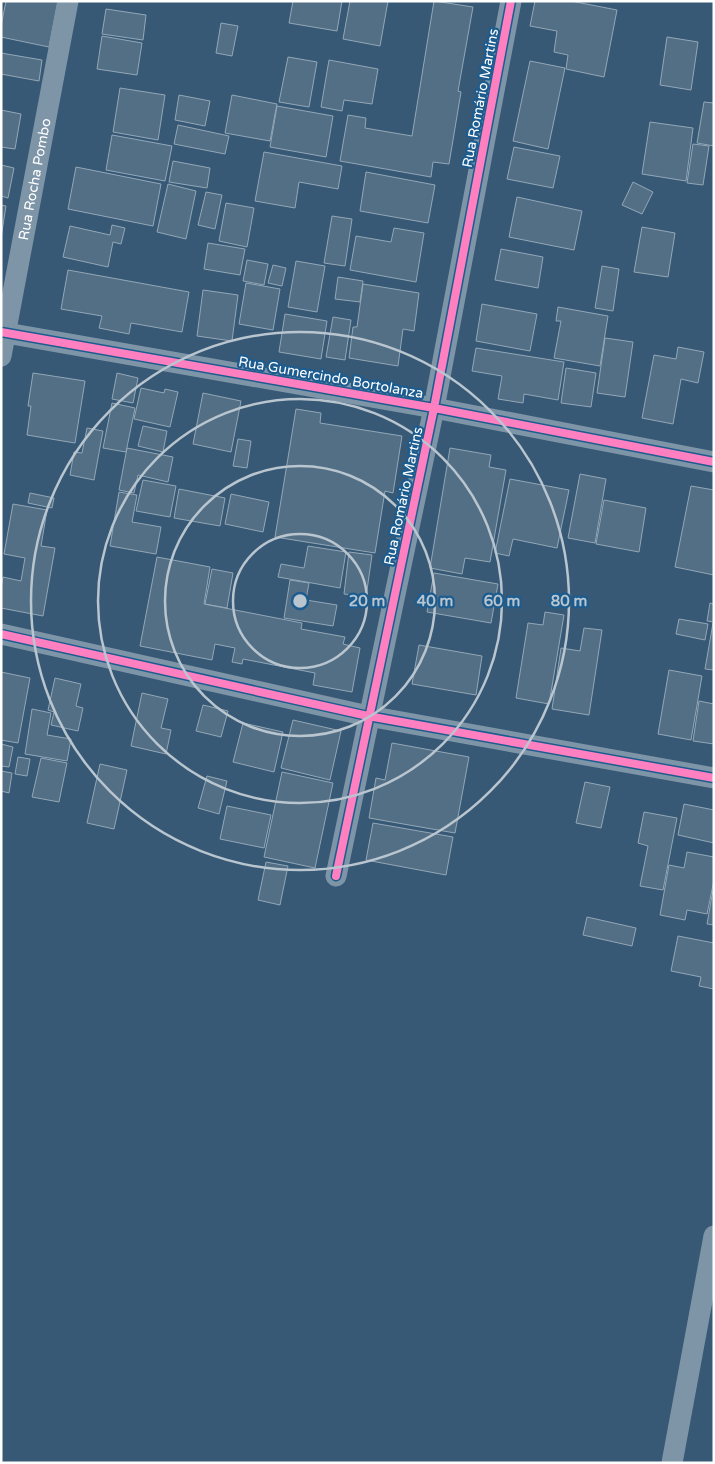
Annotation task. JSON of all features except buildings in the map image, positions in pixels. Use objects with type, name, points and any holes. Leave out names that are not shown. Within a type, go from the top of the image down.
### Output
[{"type":"street","name":"Rua Rocha Pombo","points":[[1,356],[3,332],[68,1]]},
{"type":"street","name":"Rua Romário Martins","points":[[336,876],[434,408],[511,1]]},
{"type":"street","name":"Rua Gumercindo Bortolanza","points":[[3,332],[434,408],[714,462]]},
{"type":"street","points":[[1,634],[368,716],[714,778]]},
{"type":"street","points":[[672,1463],[714,1236]]},
{"type":"cycle path","points":[[336,876],[434,408],[511,1]]},
{"type":"cycle path","points":[[1,332],[434,408],[714,462]]},
{"type":"cycle path","points":[[1,634],[368,716],[714,778]]}]
